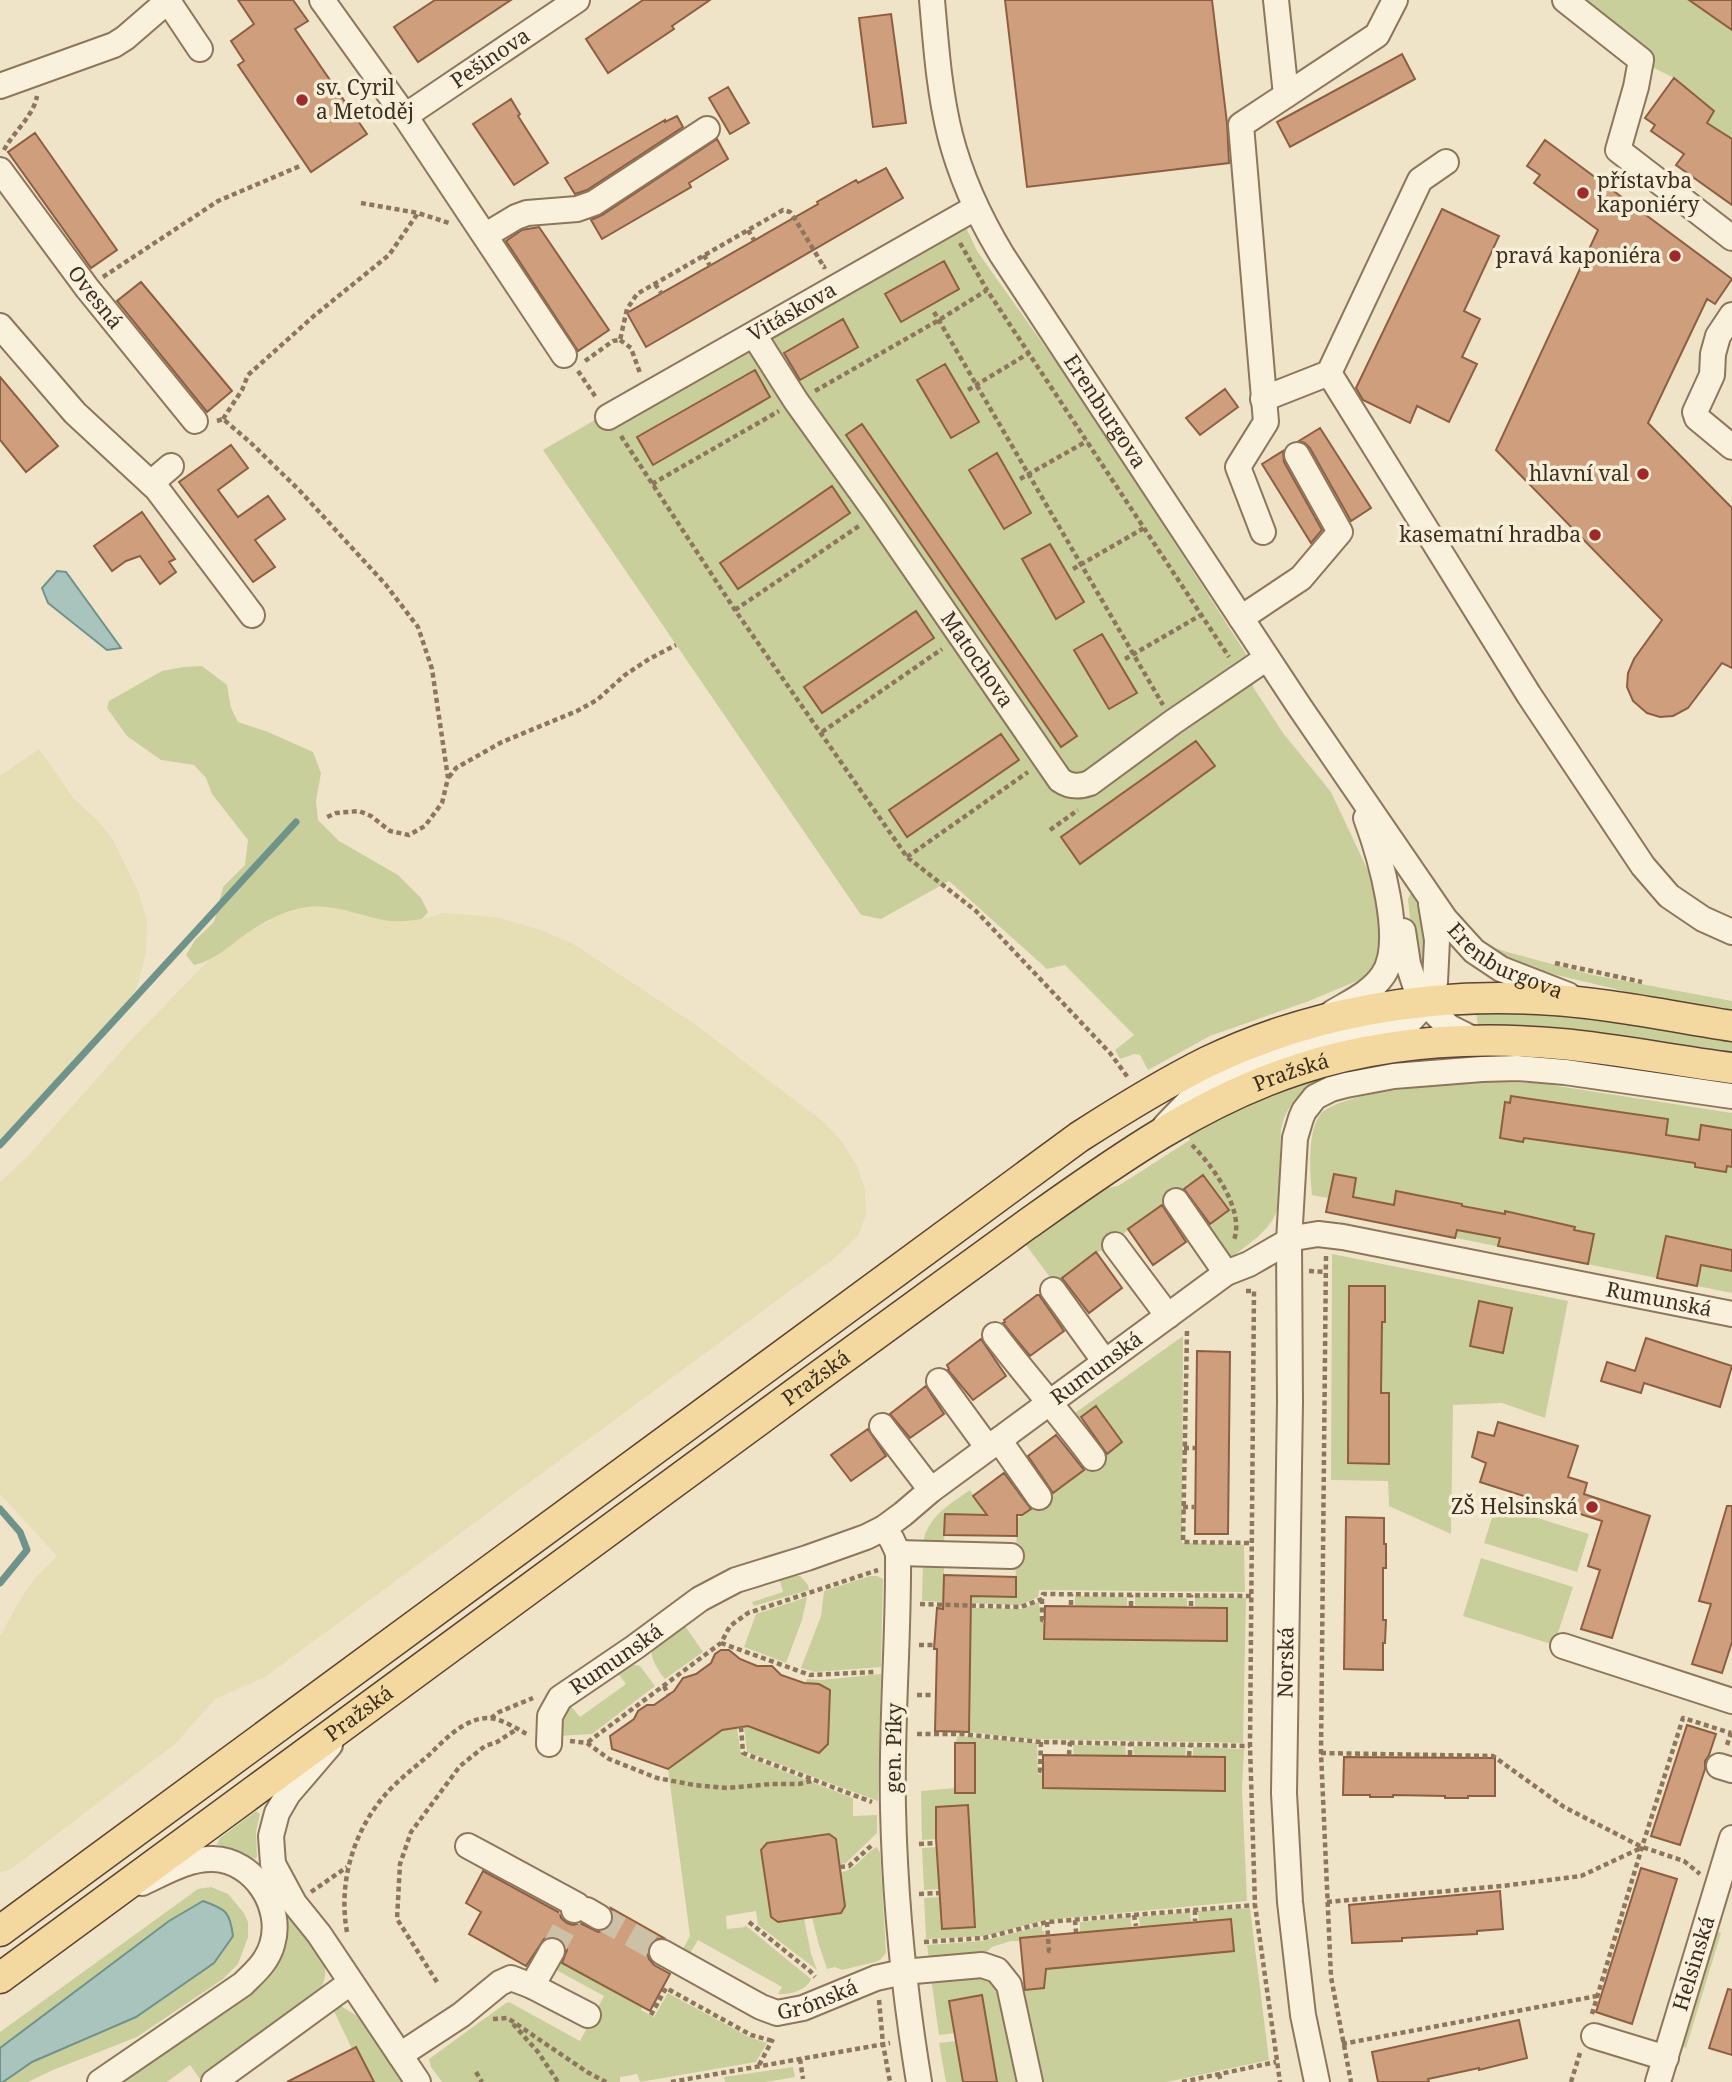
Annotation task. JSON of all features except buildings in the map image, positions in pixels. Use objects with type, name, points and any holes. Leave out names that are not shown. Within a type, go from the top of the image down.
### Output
[{"type":"main road","name":"Pražská","points":[[0,1931],[1080,1138],[1165,1084],[1209,1061],[1317,1022],[1355,1012],[1427,1002],[1540,999],[1593,1004],[1732,1026]]},
{"type":"main road","name":"Pražská","points":[[0,1978],[943,1285],[1117,1161],[1206,1107],[1301,1068],[1391,1049],[1477,1041],[1566,1044],[1732,1068]]},
{"type":"street","points":[[0,86],[114,45],[168,0],[201,49]]},
{"type":"street","points":[[322,0],[405,116],[570,361]]},
{"type":"street","name":"Pešinova","points":[[405,116],[577,0]]},
{"type":"street","name":"Erenburgova","points":[[932,0],[940,81],[950,135],[975,208],[1002,255],[1267,658],[1356,792],[1458,934],[1486,960],[1510,974],[1593,1004]]},
{"type":"street","points":[[1276,0],[1286,95]]},
{"type":"street","points":[[1263,532],[1238,467],[1266,422],[1241,125],[1377,35],[1395,0]]},
{"type":"street","points":[[1565,0],[1641,60],[1618,150],[1732,238]]},
{"type":"street","points":[[486,235],[527,213],[577,209],[594,203],[707,129]]},
{"type":"street","points":[[1264,399],[1329,373],[1420,180],[1446,162]]},
{"type":"street","name":"Ovesná","points":[[1,163],[87,288],[204,422]]},
{"type":"street","name":"Vitáskova","points":[[608,417],[975,208]]},
{"type":"street","points":[[1732,315],[1718,335],[1713,354],[1712,375],[1695,412],[1697,418],[1732,447]]},
{"type":"street","points":[[0,326],[75,413],[151,482],[251,615]]},
{"type":"street","name":"Matochova","points":[[754,335],[796,401],[960,637],[1060,780],[1067,785],[1083,786],[1090,783],[1267,658]]},
{"type":"street","points":[[1329,373],[1529,695],[1643,866],[1670,897],[1703,919],[1732,932]]},
{"type":"street","points":[[1241,618],[1301,578],[1340,532],[1297,455]]},
{"type":"street","points":[[151,482],[171,466]]},
{"type":"street","name":"Erenburgova","points":[[1317,1022],[1370,989],[1383,976],[1390,963],[1392,945],[1386,888],[1372,835],[1356,792]]},
{"type":"street","name":"Erenburgova","points":[[1372,835],[1398,892],[1410,975],[1417,991],[1449,1027],[1477,1041]]},
{"type":"street","name":"Erenburgova","points":[[1156,1136],[1184,1104],[1220,1083],[1291,1055],[1397,1030],[1411,1020],[1427,1002],[1435,982],[1437,940],[1431,900]]},
{"type":"street","name":"Pražská","points":[[1289,1241],[1297,1129],[1304,1111],[1315,1097],[1346,1084],[1394,1076],[1518,1068],[1565,1072],[1732,1096]]},
{"type":"street","points":[[1176,1201],[1224,1268]]},
{"type":"street","name":"Rumunská","points":[[549,1742],[550,1716],[561,1698],[699,1599],[736,1580],[807,1558],[884,1528],[931,1490],[970,1474],[994,1444],[1105,1362],[1178,1323],[1224,1268],[1249,1264],[1294,1238],[1309,1235],[1343,1237],[1732,1314]]},
{"type":"street","name":"Norská","points":[[1289,1241],[1290,1402],[1284,1793],[1290,1902],[1303,2015],[1317,2082]]},
{"type":"street","points":[[1115,1245],[1178,1323]]},
{"type":"street","points":[[1053,1290],[1105,1362]]},
{"type":"street","points":[[995,1335],[1093,1458]]},
{"type":"street","points":[[939,1381],[1039,1497]]},
{"type":"street","points":[[882,1426],[931,1490]]},
{"type":"street","points":[[884,1528],[891,1562],[1011,1556]]},
{"type":"street","name":"gen. Píky","points":[[891,1562],[893,1807],[897,1894],[903,1972],[919,2082]]},
{"type":"street","points":[[1563,1646],[1732,1701]]},
{"type":"street","points":[[351,1721],[288,1794],[273,1824],[270,1846],[273,1864],[294,1903],[319,1934],[418,2082]]},
{"type":"street","name":"Helsinská","points":[[1658,2082],[1732,1838]]},
{"type":"street","points":[[468,1846],[584,1910]]},
{"type":"street","points":[[100,2082],[243,1984],[267,1958],[272,1946],[274,1924],[270,1902],[258,1883],[240,1866],[219,1859],[210,1858],[187,1863],[106,1900]]},
{"type":"street","points":[[533,1986],[552,1951]]},
{"type":"street","name":"Grónská","points":[[662,1952],[761,2007],[783,2013],[803,2008],[876,1978],[903,1972]]},
{"type":"street","points":[[903,1972],[979,1965],[989,1966],[1002,1975],[1012,1993],[1030,2082]]},
{"type":"street","points":[[400,2055],[461,2015],[507,1979],[517,1979],[533,1986],[588,2015]]},
{"type":"street","points":[[214,2082],[350,1983]]},
{"type":"street","points":[[1588,2034],[1666,2058]]},
{"type":"path","points":[[1,163],[11,138],[32,112],[37,98],[32,74]]},
{"type":"path","points":[[87,288],[218,201],[300,166]]},
{"type":"path","points":[[361,203],[418,213],[453,225]]},
{"type":"path","points":[[620,340],[627,309],[638,294],[786,210],[795,219],[824,267],[835,261]]},
{"type":"path","points":[[204,422],[223,419],[242,390],[248,375],[315,315],[389,255],[418,213]]},
{"type":"path","points":[[748,230],[754,240]]},
{"type":"path","points":[[955,233],[987,290],[1230,659]]},
{"type":"path","points":[[704,256],[710,266]]},
{"type":"path","points":[[655,284],[662,294]]},
{"type":"path","points":[[804,397],[987,290]]},
{"type":"path","points":[[934,312],[1173,722]]},
{"type":"path","points":[[570,361],[620,340],[631,348],[643,379]]},
{"type":"path","points":[[968,390],[1029,352]]},
{"type":"path","points":[[832,370],[837,378]]},
{"type":"path","points":[[779,411],[652,484],[735,610],[907,857],[976,911],[1110,1053],[1132,1082]]},
{"type":"path","points":[[223,419],[300,491],[386,585],[418,627],[432,669],[448,778],[442,803],[425,826],[409,835],[390,831],[371,816],[359,811],[335,813],[325,818]]},
{"type":"path","points":[[1020,479],[1087,441]]},
{"type":"path","points":[[735,610],[877,514]]},
{"type":"path","points":[[1073,569],[1144,528]]},
{"type":"path","points":[[1125,659],[1201,615]]},
{"type":"path","points":[[822,732],[960,637]]},
{"type":"path","points":[[448,778],[456,768],[502,742],[597,700],[625,675],[676,645]]},
{"type":"path","points":[[907,857],[1046,760]]},
{"type":"path","points":[[1554,962],[1645,983]]},
{"type":"path","points":[[1190,1143],[1207,1162],[1228,1197],[1237,1219],[1235,1237],[1224,1268]]},
{"type":"path","points":[[1305,1271],[1326,1272],[1321,1753],[1331,1977],[1351,2082]]},
{"type":"path","points":[[1254,1292],[1250,1746],[1255,1905],[1280,2082]]},
{"type":"path","points":[[1178,1323],[1185,1387],[1182,1542],[1251,1543]]},
{"type":"path","points":[[1185,1387],[1195,1387]]},
{"type":"path","points":[[1184,1448],[1195,1448]]},
{"type":"path","points":[[1183,1507],[1194,1507]]},
{"type":"path","points":[[815,1780],[799,1784],[727,1788],[694,1785],[657,1778],[609,1759],[587,1743],[721,1643],[730,1626],[748,1613],[876,1570],[891,1562]]},
{"type":"path","points":[[1044,1620],[1043,1594],[1252,1596]]},
{"type":"path","points":[[1071,1594],[1071,1605]]},
{"type":"path","points":[[1131,1595],[1131,1606]]},
{"type":"path","points":[[1191,1595],[1191,1606]]},
{"type":"path","points":[[919,1604],[1021,1607],[1042,1599]]},
{"type":"path","points":[[721,1643],[810,1675],[884,1671]]},
{"type":"path","points":[[919,1644],[935,1645]]},
{"type":"path","points":[[789,1678],[792,1668]]},
{"type":"path","points":[[664,1686],[668,1694]]},
{"type":"path","points":[[917,1695],[934,1695]]},
{"type":"path","points":[[348,1938],[345,1894],[353,1850],[366,1821],[394,1785],[454,1731],[470,1722],[490,1718],[529,1699],[545,1696],[561,1698]]},
{"type":"path","points":[[490,1718],[549,1742]]},
{"type":"path","points":[[1571,2082],[1588,2034],[1597,1996],[1683,1718],[1731,1733]]},
{"type":"path","points":[[741,1727],[743,1752],[881,1805],[893,1807]]},
{"type":"path","points":[[438,1982],[397,1919],[400,1864],[411,1832],[460,1766],[485,1746],[518,1729]]},
{"type":"path","points":[[918,1734],[961,1734],[1041,1742],[1250,1746]]},
{"type":"path","points":[[1041,1742],[1040,1771],[1043,1771]]},
{"type":"path","points":[[1069,1755],[1070,1742]]},
{"type":"path","points":[[1130,1743],[1130,1755]]},
{"type":"path","points":[[1189,1756],[1190,1745]]},
{"type":"path","points":[[1321,1753],[1493,1756],[1564,1807],[1642,1847],[1721,1874]]},
{"type":"path","points":[[919,1844],[936,1843]]},
{"type":"path","points":[[1327,1902],[1581,1876],[1642,1847]]},
{"type":"path","points":[[840,1867],[849,1866],[864,1852]]},
{"type":"path","points":[[294,1903],[348,1867]]},
{"type":"path","points":[[919,1894],[939,1893]]},
{"type":"path","points":[[923,1942],[984,1938],[1047,1922],[1255,1905]]},
{"type":"path","points":[[1195,1910],[1195,1921]]},
{"type":"path","points":[[1134,1915],[1136,1926]]},
{"type":"path","points":[[1075,1920],[1076,1932]]},
{"type":"path","points":[[748,1922],[810,1971],[815,1978]]},
{"type":"path","points":[[1047,1922],[1051,1951]]},
{"type":"path","points":[[651,2015],[666,1988],[751,2035],[773,2041],[758,2066]]},
{"type":"path","points":[[878,1990],[890,2082]]},
{"type":"path","points":[[1342,2044],[1597,1996]]},
{"type":"path","points":[[491,2019],[507,2018],[606,2082]]},
{"type":"path","points":[[507,2018],[538,2052],[558,2082]]},
{"type":"path","points":[[671,2082],[883,2044]]},
{"type":"path","points":[[800,2059],[803,2079]]},
{"type":"path","points":[[1182,2082],[1276,2062]]},
{"type":"path","points":[[476,2072],[482,2082]]},
{"type":"path","points":[[715,2074],[716,2082]]},
{"type":"path","points":[[1219,2074],[1221,2082]]},
{"type":"shaded area","points":[[39,749],[74,799],[97,820],[114,841],[139,894],[147,921],[146,953],[137,987],[117,1020],[0,1146],[0,776]]},
{"type":"shaded area","points":[[309,907],[335,907],[390,921],[405,922],[444,913],[500,918],[572,943],[696,1025],[825,1123],[843,1143],[858,1168],[865,1189],[866,1215],[858,1236],[836,1257],[265,1677],[215,1699],[175,1744],[10,1870],[0,1872],[0,1636],[34,1579],[57,1556],[0,1494],[0,1182],[27,1157],[131,1040],[208,961],[251,931],[284,913]]},
{"type":"green space","points":[[1580,0],[1689,0],[1732,30],[1732,139],[1707,123],[1714,111],[1674,78],[1652,67]]},
{"type":"green space","points":[[958,210],[977,251],[1083,400],[1250,660],[1253,687],[1283,733],[1331,792],[1370,875],[1380,904],[1384,940],[1374,967],[1364,978],[1309,1001],[1210,1036],[1148,1070],[1140,1055],[1134,1054],[1120,1059],[1115,1050],[1134,1035],[1065,965],[1047,969],[949,881],[881,919],[861,915],[543,450]]},
{"type":"green space","points":[[202,666],[227,685],[231,708],[238,722],[313,752],[321,773],[316,801],[318,820],[339,841],[398,875],[421,898],[428,912],[422,919],[389,921],[330,907],[301,908],[270,919],[216,956],[194,965],[186,955],[195,940],[214,922],[223,887],[245,865],[248,840],[212,794],[206,778],[194,765],[161,760],[127,736],[107,708],[109,701],[162,671]]},
{"type":"green space","points":[[1411,893],[1414,894],[1422,926],[1425,978],[1414,960],[1408,899]]},
{"type":"green space","points":[[1484,944],[1593,975],[1732,1001],[1732,1011],[1657,999],[1540,971],[1507,959]]},
{"type":"green space","points":[[1476,1012],[1582,1015],[1732,1040],[1732,1055],[1478,1026]]},
{"type":"green space","points":[[1475,1054],[1475,1060],[1304,1092],[1289,1109],[1281,1129],[1278,1206],[1275,1215],[1258,1237],[1228,1260],[1208,1230],[1213,1222],[1229,1210],[1203,1175],[1055,1284],[1026,1245],[1106,1188],[1118,1186],[1190,1140],[1188,1136],[1199,1128],[1247,1103],[1272,1093],[1356,1070]]},
{"type":"green space","points":[[1500,1082],[1538,1083],[1732,1113],[1732,1293],[1326,1212],[1328,1198],[1312,1195],[1310,1154],[1313,1132],[1320,1115],[1332,1106],[1377,1093],[1405,1089]]},
{"type":"green space","points":[[1332,1254],[1568,1301],[1545,1418],[1502,1403],[1453,1405],[1451,1534],[1389,1506],[1388,1481],[1331,1480]]},
{"type":"green space","points":[[1183,1336],[1182,1543],[1244,1545],[1245,1592],[1039,1590],[1038,1597],[1021,1605],[922,1601],[923,1561],[944,1561],[944,1595],[1015,1597],[1017,1519],[1122,1442],[1096,1407],[1079,1418],[1075,1413]]},
{"type":"green space","points":[[970,1490],[986,1515],[945,1515],[944,1548],[923,1543],[934,1518]]},
{"type":"green space","points":[[1496,1505],[1589,1534],[1577,1572],[1484,1543]]},
{"type":"green space","points":[[1481,1558],[1573,1587],[1554,1645],[1463,1616]]},
{"type":"green space","points":[[800,1576],[809,1590],[754,1606],[752,1602],[783,1592],[779,1577]]},
{"type":"green space","points":[[870,1576],[883,1579],[881,1667],[815,1672],[801,1668],[821,1616],[824,1591]]},
{"type":"green space","points":[[1075,1596],[1127,1597],[1127,1607],[1075,1606]]},
{"type":"green space","points":[[807,1597],[802,1620],[786,1663],[744,1647],[756,1614]]},
{"type":"green space","points":[[1135,1597],[1187,1598],[1187,1607],[1135,1607]]},
{"type":"green space","points":[[1195,1597],[1246,1598],[1243,1743],[1029,1739],[969,1732],[970,1609],[938,1607],[1023,1609],[1039,1602],[1040,1622],[1044,1622],[1045,1639],[1226,1641],[1227,1608],[1195,1608]]},
{"type":"green space","points":[[683,1623],[703,1652],[665,1679],[657,1668],[652,1652],[658,1641]]},
{"type":"green space","points":[[630,1664],[640,1666],[655,1686],[592,1734],[558,1736],[557,1725],[569,1704],[580,1717],[626,1684],[616,1671]]},
{"type":"green space","points":[[881,1674],[878,1801],[747,1752],[744,1727],[747,1726],[819,1752],[830,1693],[819,1684],[805,1683],[807,1679]]},
{"type":"green space","points":[[737,1728],[741,1755],[853,1798],[853,1816],[877,1815],[877,1833],[846,1863],[840,1864],[836,1839],[829,1834],[767,1843],[761,1850],[771,1917],[778,1922],[804,1918],[817,1970],[758,1925],[756,1911],[726,1916],[727,1929],[745,1925],[811,1979],[802,1989],[788,1994],[778,1994],[782,1987],[698,1940],[689,1955],[682,1951],[690,1936],[668,1769],[722,1730]]},
{"type":"green space","points":[[958,1736],[1037,1743],[1038,1774],[1043,1775],[1043,1788],[1225,1791],[1225,1758],[1193,1757],[1193,1747],[1244,1749],[1242,1790],[1247,1901],[1045,1920],[985,1936],[926,1939],[924,1898],[940,1897],[942,1929],[975,1927],[968,1805],[936,1807],[937,1839],[922,1840],[921,1791],[955,1788],[955,1793],[975,1793],[975,1744],[955,1743]]},
{"type":"green space","points":[[1073,1745],[1125,1746],[1126,1755],[1074,1756]]},
{"type":"green space","points":[[1133,1746],[1186,1747],[1185,1757],[1134,1756]]},
{"type":"green space","points":[[256,1811],[260,1814],[256,1832],[256,1859],[217,1844],[220,1838]]},
{"type":"green space","points":[[877,1847],[880,1853],[886,1953],[875,1962],[842,1970],[835,1967],[827,1969],[812,1917],[841,1913],[845,1906],[841,1872],[851,1869]]},
{"type":"green space","points":[[938,1847],[940,1889],[924,1890],[922,1848]]},
{"type":"green space","points":[[211,1887],[228,1894],[248,1922],[248,1937],[238,1964],[223,1979],[137,2037],[28,2082],[0,2082],[0,2032],[198,1889]]},
{"type":"green space","points":[[1250,1908],[1269,2060],[1167,2082],[1037,2082],[1016,1983],[1024,1982],[1025,1990],[1045,1988],[1039,1936],[1020,1938],[1020,1941],[992,1947],[983,1955],[929,1960],[927,1945],[983,1941],[1042,1926],[1046,1954],[1053,1968],[1234,1951],[1231,1919],[1199,1922],[1198,1911]]},
{"type":"green space","points":[[287,1911],[312,1940],[324,1961],[323,1983],[316,1995],[200,2079],[190,2065],[167,2082],[122,2082],[258,1983]]},
{"type":"green space","points":[[1190,1912],[1191,1922],[1140,1927],[1139,1917]]},
{"type":"green space","points":[[1130,1917],[1132,1928],[1080,1932],[1080,1922]]},
{"type":"green space","points":[[1714,1931],[1721,1933],[1686,2048],[1679,2045]]},
{"type":"green space","points":[[554,1959],[642,2007],[641,2010],[654,2017],[668,1993],[749,2037],[767,2043],[756,2062],[640,2082],[637,2074],[620,2077],[620,2082],[442,2082],[431,2067],[429,2059],[509,2002],[580,2041],[604,1996],[549,1966]]},
{"type":"green space","points":[[974,1974],[996,1982],[1020,2082],[997,2082],[955,2033],[939,2035],[931,1978]]},
{"type":"green space","points":[[341,2006],[357,2016],[405,2082],[374,2082],[356,2047],[352,2049],[333,2009]]},
{"type":"green space","points":[[956,2041],[963,2082],[946,2082],[939,2043]]},
{"type":"green space","points":[[793,2067],[795,2077],[766,2082],[725,2082],[724,2077]]},
{"type":"water","points":[[57,571],[66,572],[121,648],[107,650],[48,603],[42,588]]},
{"type":"water","points":[[203,1901],[226,1912],[232,1928],[233,1936],[214,1963],[136,2017],[32,2062],[0,2082],[0,2048],[169,1921]]},
{"type":"waterway","points":[[0,1145],[296,822]]},
{"type":"waterway","points":[[0,1509],[20,1532],[27,1550],[0,1583]]},
{"type":"tunnel","points":[[552,1951],[574,1910]]},
{"type":"tunnel","points":[[599,1917],[662,1952]]},
{"type":"place","name":"sv. Cyril a Metoděj","points":[[302,100]]},
{"type":"place","name":"přístavba kaponiéry","points":[[1583,193]]},
{"type":"place","name":"pravá kaponiéra","points":[[1675,256]]},
{"type":"place","name":"hlavní val","points":[[1643,474]]},
{"type":"place","name":"kasematní hradba","points":[[1595,535]]},
{"type":"place","name":"ZŠ Helsinská","points":[[1592,1507]]}]
